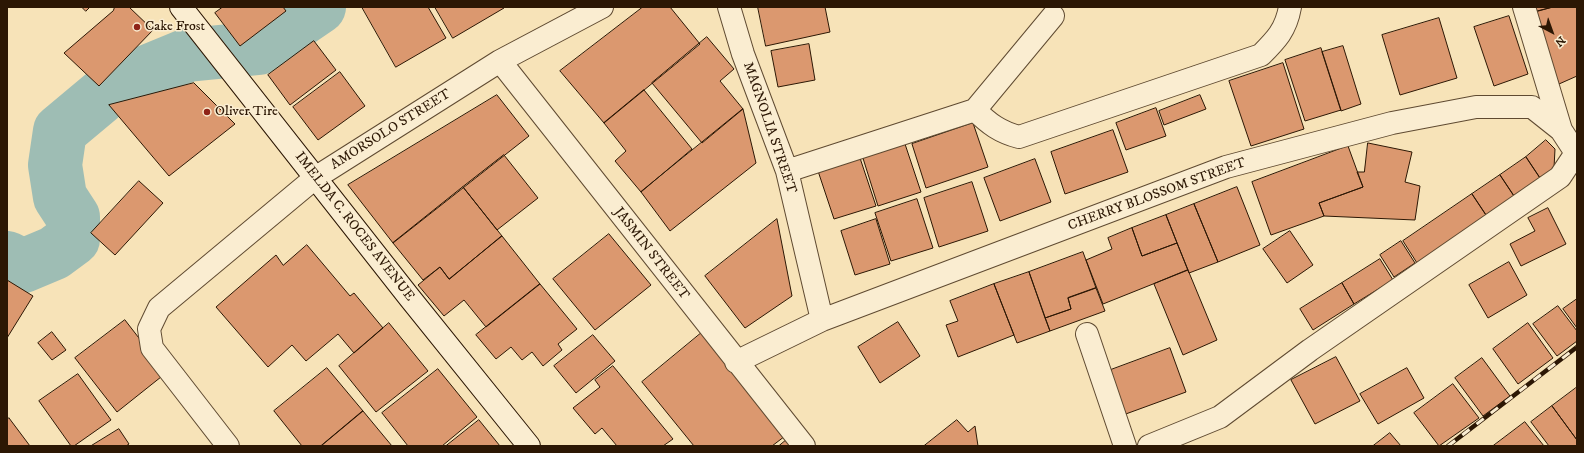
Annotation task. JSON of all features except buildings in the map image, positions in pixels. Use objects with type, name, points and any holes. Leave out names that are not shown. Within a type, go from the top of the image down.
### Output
[{"type":"street","name":"IMELDA C. ROCES AVENUE","points":[[181,7],[315,178],[529,446]]},
{"type":"street","name":"AMORSOLO STREET","points":[[226,445],[152,348],[149,329],[160,308],[315,178],[500,61],[602,7]]},
{"type":"street","name":"MAGNOLIA STREET","points":[[729,7],[744,54],[786,170],[822,320]]},
{"type":"street","points":[[975,110],[993,127],[1004,133],[1019,137],[1260,55],[1279,37],[1288,19],[1290,7]]},
{"type":"street","points":[[1524,7],[1561,130]]},
{"type":"street","points":[[786,170],[975,110],[1053,16]]},
{"type":"street","name":"JASMIN STREET","points":[[500,61],[736,362],[804,446]]},
{"type":"street","name":"CHERRY BLOSSOM STREET","points":[[736,362],[822,320],[1226,167],[1392,123],[1476,107],[1532,106],[1561,130],[1577,153]]},
{"type":"street","points":[[1148,446],[1220,417],[1310,350],[1560,178],[1577,153]]},
{"type":"street","points":[[1087,334],[1125,446]]},
{"type":"waterway","points":[[7,258],[23,266],[54,253],[73,239],[73,217],[60,197],[55,165],[60,131],[115,85],[188,55],[259,48],[319,7]]},
{"type":"railway","points":[[1448,446],[1577,347]]},
{"type":"place","name":"Cake Frost","points":[[137,27]]},
{"type":"place","name":"Oliver Tire","points":[[207,112]]}]
